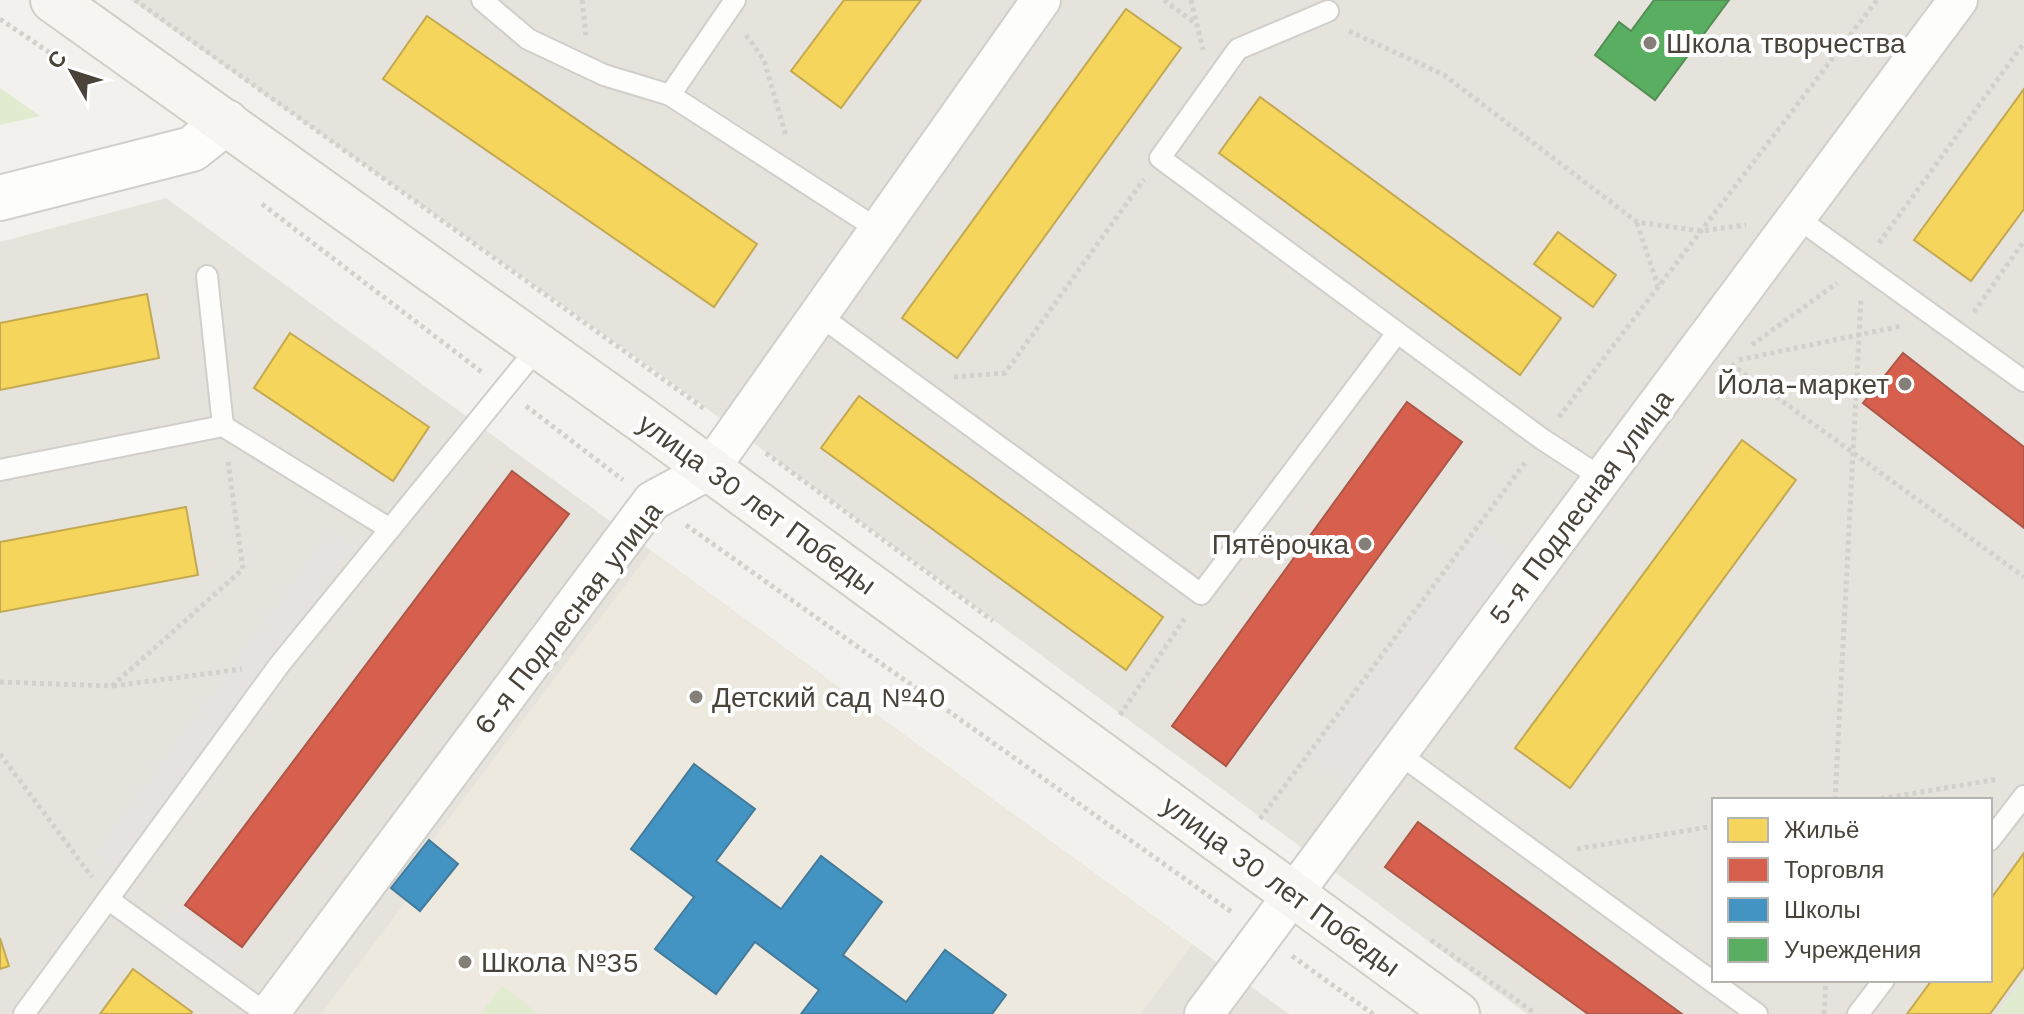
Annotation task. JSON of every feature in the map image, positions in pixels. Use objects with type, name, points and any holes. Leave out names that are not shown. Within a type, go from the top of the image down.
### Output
[{"type":"main road","name":"улица 30 лет Победы","points":[[53,0],[539,346],[1457,1014]]},
{"type":"street","name":"6-я Подлесная улица","points":[[268,1014],[652,501],[709,470],[1041,0]]},
{"type":"street","name":"5-я Подлесная улица","points":[[1204,1014],[1958,0]]},
{"type":"street","points":[[0,198],[192,149],[226,122]]},
{"type":"lane","points":[[482,0],[528,39],[604,75],[670,95],[879,230]]},
{"type":"lane","points":[[670,95],[732,5]]},
{"type":"lane","points":[[1328,11],[1238,49],[1160,158],[1542,439],[1602,478]]},
{"type":"lane","points":[[1796,217],[2024,381]]},
{"type":"lane","points":[[207,276],[223,426]]},
{"type":"lane","points":[[819,315],[1201,594],[1397,333]]},
{"type":"lane","points":[[24,1014],[280,664],[539,346]]},
{"type":"lane","points":[[0,470],[223,426],[390,529]]},
{"type":"lane","points":[[1398,753],[1712,981]]},
{"type":"lane","points":[[1992,837],[2024,796]]},
{"type":"lane","points":[[109,900],[268,1014]]},
{"type":"lane","points":[[1713,982],[1757,1014]]},
{"type":"lane","points":[[1858,1014],[1882,982]]},
{"type":"path","points":[[1164,0],[1197,25]]},
{"type":"path","points":[[1191,0],[1212,86]]},
{"type":"path","points":[[1260,819],[1542,439],[1877,0]]},
{"type":"path","points":[[732,5],[764,60],[797,176]]},
{"type":"path","points":[[1328,11],[1353,35],[1444,75],[1637,222],[1701,231],[1796,217]]},
{"type":"path","points":[[1728,362],[1864,264],[2024,43]]},
{"type":"path","points":[[909,380],[1005,373],[1160,158]]},
{"type":"path","points":[[1637,222],[1658,287]]},
{"type":"path","points":[[1959,333],[2024,241]]},
{"type":"path","points":[[1835,798],[1864,264]]},
{"type":"path","points":[[1728,362],[1858,337],[1937,317]]},
{"type":"path","points":[[1728,362],[2024,577]]},
{"type":"path","points":[[112,686],[243,569],[223,426]]},
{"type":"path","points":[[1120,715],[1201,594]]},
{"type":"path","points":[[0,682],[112,686],[280,664]]},
{"type":"path","points":[[0,754],[109,900]]},
{"type":"path","points":[[1885,798],[2009,777]]},
{"type":"path","points":[[1540,855],[1712,826]]},
{"type":"path","points":[[1824,1014],[1826,982]]},
{"type":"shaded area","points":[[131,0],[2024,0],[2024,977],[1997,1014],[1527,1014],[664,377]]},
{"type":"shaded area","points":[[166,198],[1289,1014],[0,1014],[0,242]]},
{"type":"shaded area","points":[[1478,527],[1536,568],[1365,797],[1306,757]]},
{"type":"shaded area","points":[[330,529],[354,547],[117,871],[94,854]]},
{"type":"shaded area","name":"Детский сад №40","points":[[651,551],[1192,944],[1141,1014],[321,1014],[407,900],[458,864],[431,842]]},
{"type":"shaded area","points":[[177,904],[245,956],[230,976],[161,924]]},
{"type":"green space","points":[[0,88],[40,116],[0,125]]},
{"type":"green space","points":[[2024,977],[2024,1014],[1997,1014]]},
{"type":"green space","points":[[502,986],[539,1014],[481,1014]]},
{"type":"building: Жильё","points":[[844,0],[921,0],[841,108],[791,71]]},
{"type":"building: Жильё","points":[[1126,9],[1181,48],[957,358],[902,318]]},
{"type":"building: Жильё","points":[[427,16],[757,244],[714,307],[383,79]]},
{"type":"building: Жильё","points":[[2024,89],[2024,209],[1971,281],[1914,240]]},
{"type":"building: Жильё","points":[[1260,97],[1561,318],[1520,375],[1219,153]]},
{"type":"building: Жильё","points":[[1558,232],[1616,275],[1593,307],[1534,264]]},
{"type":"building: Жильё","points":[[147,294],[159,358],[0,390],[0,323]]},
{"type":"building: Жильё","points":[[290,333],[429,427],[393,481],[254,388]]},
{"type":"building: Жильё","points":[[859,396],[1163,617],[1126,670],[821,448]]},
{"type":"building: Жильё","points":[[1742,440],[1796,480],[1570,788],[1515,748]]},
{"type":"building: Жильё","points":[[186,507],[198,575],[0,612],[0,542]]},
{"type":"building: Жильё","points":[[2024,853],[2024,967],[1990,1014],[1907,1014],[1931,982],[1992,982],[1992,897]]},
{"type":"building: Жильё","points":[[0,938],[9,966],[0,969]]},
{"type":"building: Жильё","points":[[133,969],[192,1012],[191,1014],[100,1014]]},
{"type":"building: Торговля","points":[[1903,353],[2024,447],[2024,528],[1863,403]]},
{"type":"building: Торговля","points":[[1407,402],[1462,442],[1226,766],[1172,726]]},
{"type":"building: Торговля","points":[[512,471],[569,514],[242,947],[185,905]]},
{"type":"building: Торговля","points":[[1418,822],[1682,1014],[1588,1014],[1385,867]]},
{"type":"building: Школы","points":[[694,764],[755,809],[716,861],[781,909],[821,856],[882,902],[843,955],[906,1002],[945,950],[1006,995],[992,1014],[801,1014],[819,990],[755,942],[716,994],[655,949],[694,897],[631,849]]},
{"type":"building: Школы","points":[[429,840],[458,864],[420,911],[391,888]]},
{"type":"building: Учреждения","name":"Школа творчества","points":[[1654,0],[1729,0],[1655,100],[1595,55],[1619,22],[1631,31]]},
{"type":"place","name":"Школа творчества","points":[[1650,43]]},
{"type":"place","name":"Йола-маркет","points":[[1905,384]]},
{"type":"place","name":"Пятёрочка","points":[[1365,544]]},
{"type":"place","name":"Детский сад №40","points":[[696,697]]},
{"type":"place","name":"Школа №35","points":[[465,962]]}]
